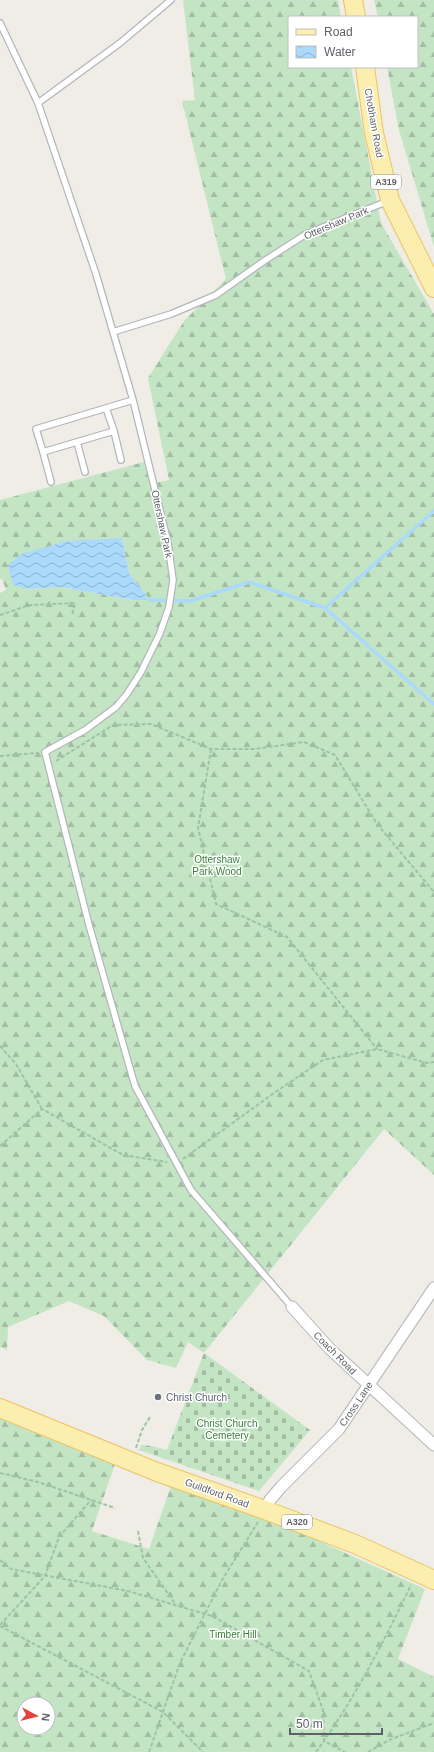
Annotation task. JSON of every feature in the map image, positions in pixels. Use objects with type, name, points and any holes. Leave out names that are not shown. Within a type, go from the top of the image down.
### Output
[{"type":"main road","points":[[353,0],[356,16]]},
{"type":"main road","name":"Chobham Road","points":[[365,68],[374,133],[390,200],[434,288]]},
{"type":"main road","name":"Guildford Road","points":[[0,1408],[157,1472],[355,1544],[434,1580]]},
{"type":"street","name":"Cross Lane","points":[[265,1510],[270,1500],[281,1487],[339,1429],[434,1288]]},
{"type":"street","name":"Coach Road","points":[[292,1307],[330,1349],[434,1445]]},
{"type":"lane","points":[[38,103],[120,43],[169,1]]},
{"type":"lane","name":"Ottershaw Park","points":[[0,23],[38,103],[96,274],[133,400],[168,543],[173,580],[169,607],[160,633],[141,672],[127,694],[116,707],[85,730],[45,752]]},
{"type":"lane","name":"Ottershaw Park","points":[[113,332],[171,314],[216,295],[264,260],[306,234],[390,200]]},
{"type":"lane","points":[[51,482],[36,429],[133,400]]},
{"type":"lane","points":[[106,408],[114,431],[121,460]]},
{"type":"lane","points":[[43,452],[114,431]]},
{"type":"lane","points":[[77,442],[84,472]]},
{"type":"lane","points":[[45,752],[89,925],[135,1086],[191,1190],[292,1307]]},
{"type":"path","points":[[0,615],[30,605],[75,603],[72,615]]},
{"type":"path","points":[[49,765],[113,726],[151,724],[211,749],[255,749],[304,742],[335,754],[377,824],[434,892]]},
{"type":"path","points":[[211,749],[198,828],[216,904],[287,937],[377,1049]]},
{"type":"path","points":[[0,756],[45,752]]},
{"type":"path","points":[[0,1046],[16,1064],[42,1109],[123,1155],[176,1164],[274,1093],[323,1060],[377,1049],[427,1063],[434,1062]]},
{"type":"path","points":[[0,1146],[42,1109]]},
{"type":"path","points":[[135,1451],[142,1430],[150,1417]]},
{"type":"path","points":[[0,1473],[38,1482],[115,1508]]},
{"type":"path","points":[[90,1500],[60,1537],[45,1576],[0,1625],[163,1712],[203,1752]]},
{"type":"path","points":[[150,1752],[180,1663],[222,1580],[265,1510]]},
{"type":"path","points":[[138,1531],[143,1558],[176,1606]]},
{"type":"path","points":[[0,1560],[11,1569],[128,1591],[212,1616],[309,1671],[323,1710],[324,1741]]},
{"type":"path","points":[[316,1752],[344,1710],[386,1636],[417,1572]]},
{"type":"path","points":[[368,1752],[389,1740],[434,1724]]},
{"type":"path","points":[[324,1741],[345,1752]]},
{"type":"green space","name":"Ottershaw Park Wood","points":[[183,0],[338,0],[341,16],[288,16],[288,68],[351,68],[381,223],[434,314],[434,1175],[384,1129],[204,1353],[188,1342],[176,1368],[147,1360],[104,1316],[69,1301],[8,1327],[7,1350],[0,1347],[0,593],[6,590],[2,579],[0,579],[0,500],[144,462],[150,484],[169,480],[148,378],[184,321],[226,279],[182,101],[195,100]],"holes":[[[122,538],[129,573],[150,600],[132,600],[62,587],[28,589]]]},
{"type":"green space","points":[[374,0],[434,0],[434,247],[399,130],[387,68],[418,68],[418,16],[378,16]]},
{"type":"green space","name":"Christ Church Cemetery","points":[[204,1353],[310,1430],[259,1491],[139,1450],[141,1445],[167,1450]]},
{"type":"green space","name":"Timber Hill","points":[[0,1418],[115,1464],[92,1531],[149,1549],[171,1486],[299,1532],[425,1589],[398,1659],[434,1677],[434,1752],[0,1752]]},
{"type":"water","points":[[122,538],[129,573],[150,600],[132,600],[62,587],[28,589],[13,585],[8,565],[21,554],[67,541]]},
{"type":"waterway","points":[[325,608],[434,511]]},
{"type":"waterway","points":[[150,600],[190,601],[249,582],[325,608],[434,704]]},
{"type":"place","name":"Christ Church","points":[[158,1397]]}]
